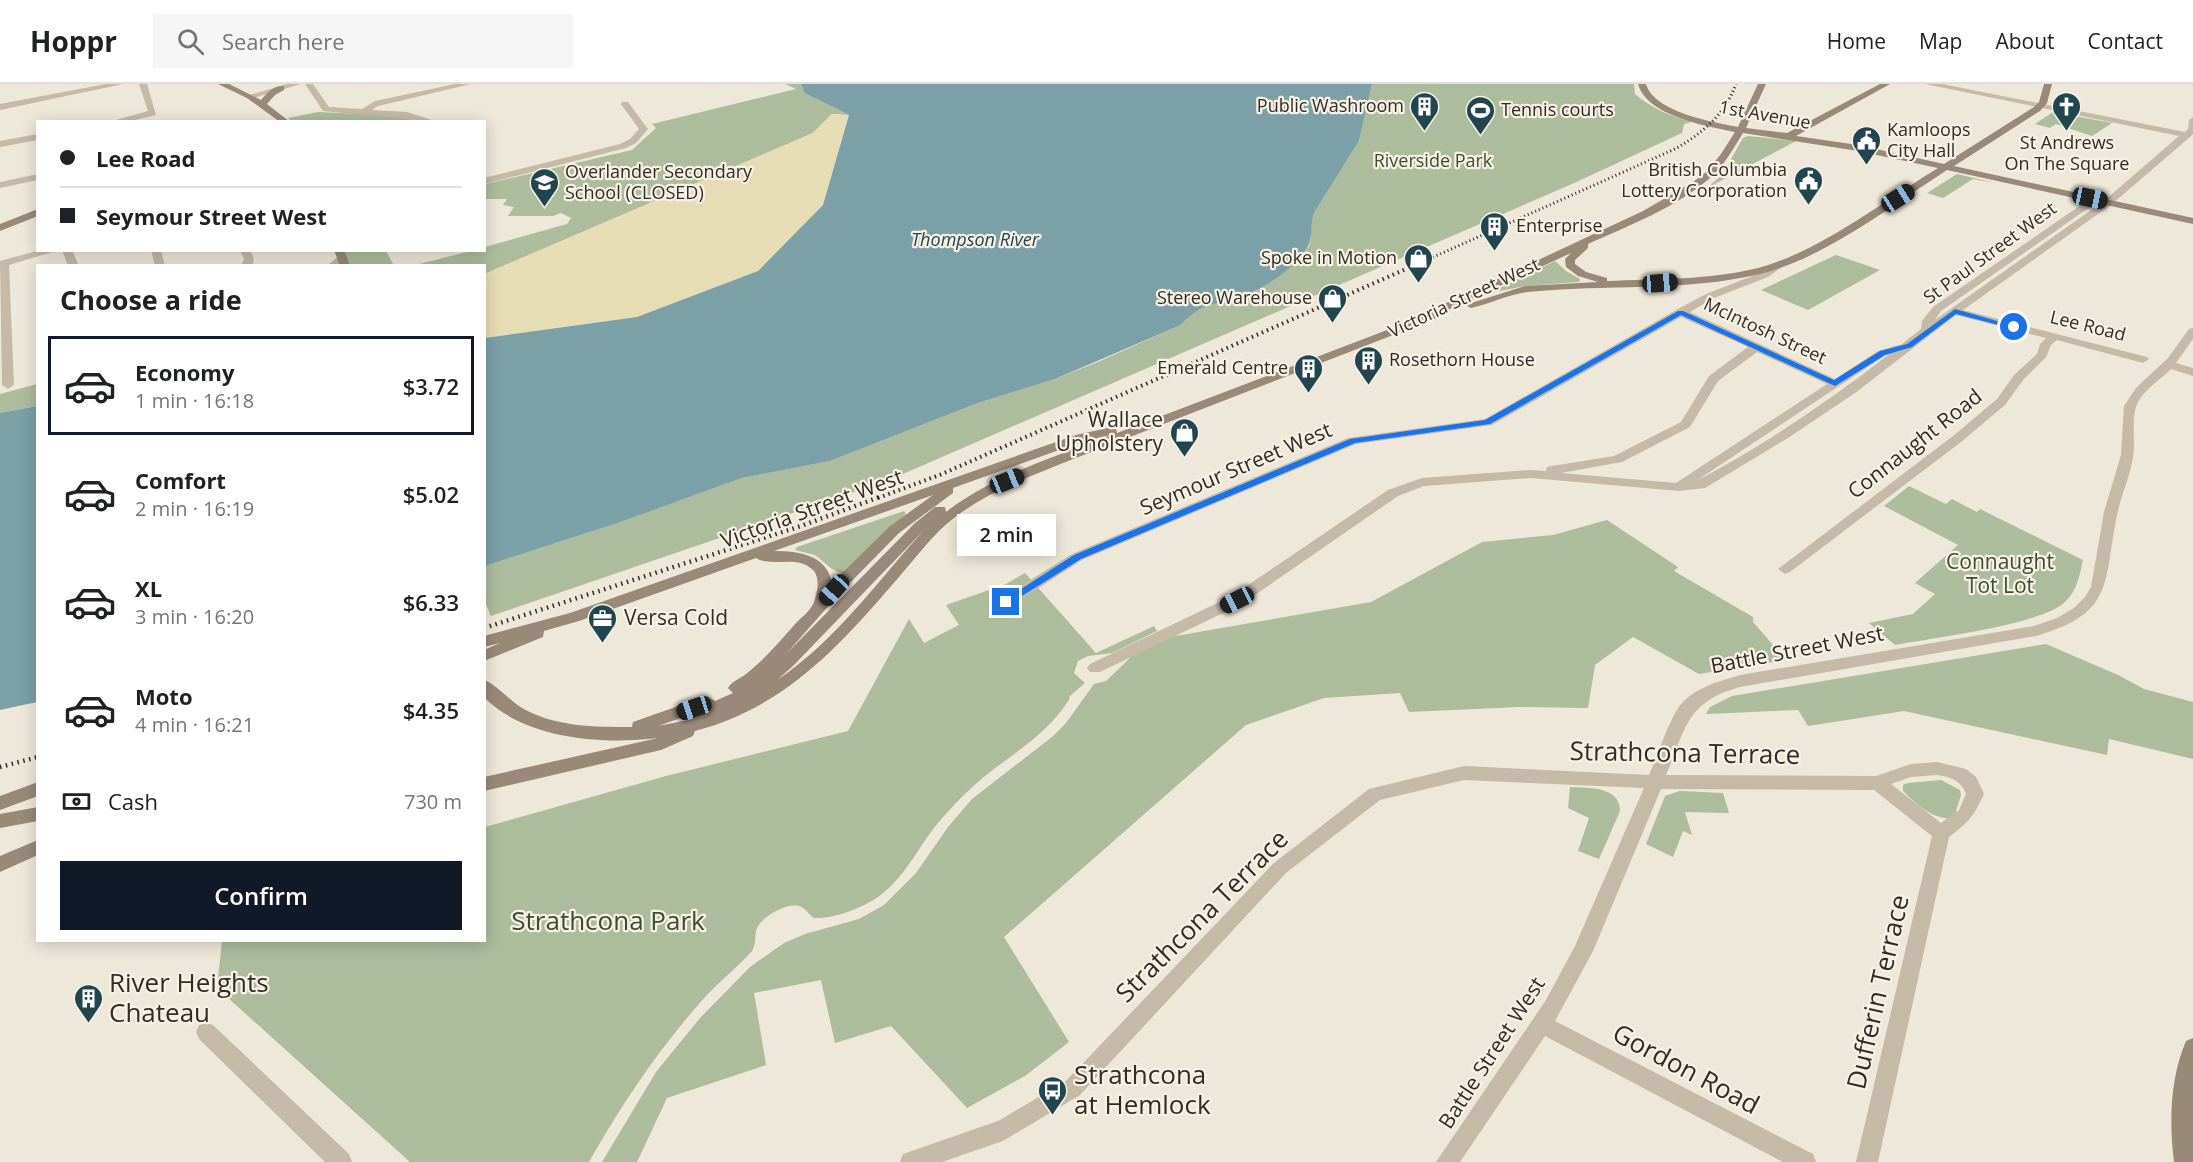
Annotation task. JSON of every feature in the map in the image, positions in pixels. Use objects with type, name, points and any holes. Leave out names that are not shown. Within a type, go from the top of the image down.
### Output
[{"type":"main road","points":[[222,84],[234,86],[283,120]]},
{"type":"main road","points":[[1642,84],[1644,91],[1661,106],[1704,121],[1740,128]]},
{"type":"main road","name":"Victoria Street West","points":[[486,784],[661,744],[728,715],[765,695],[806,668],[906,557],[956,509],[983,492],[1156,421],[1283,376],[1433,316],[1446,307],[1647,213],[1708,175],[1725,155],[1762,84]]},
{"type":"main road","points":[[1758,133],[1790,134],[1886,84]]},
{"type":"main road","points":[[2040,106],[2048,84]]},
{"type":"main road","points":[[270,120],[266,107],[272,93],[281,88]]},
{"type":"main road","name":"Seymour Street West","points":[[1433,316],[1455,312],[1480,301],[1525,290],[1564,286],[1660,283],[1728,276],[1781,264],[1819,247],[1948,167],[2040,106]]},
{"type":"main road","name":"1st Avenue","points":[[1740,128],[1948,167],[2193,221]]},
{"type":"main road","name":"1st Avenue","points":[[1740,128],[1790,134],[1820,142]]},
{"type":"main road","points":[[0,228],[36,213]]},
{"type":"main road","points":[[1607,232],[1573,255],[1569,261],[1574,270],[1603,280],[1660,283]]},
{"type":"main road","name":"Victoria Street West","points":[[486,641],[574,617],[1080,438],[1156,421]]},
{"type":"main road","points":[[611,733],[696,714],[730,702],[760,685],[788,662],[920,526],[947,505],[1000,474],[1135,426]]},
{"type":"main road","points":[[639,726],[694,708],[750,680],[774,658],[819,607],[894,530],[963,480]]},
{"type":"main road","points":[[747,556],[780,556],[812,562],[820,568],[826,581],[819,607]]},
{"type":"main road","points":[[486,655],[574,617]]},
{"type":"main road","name":"Victoria Street West","points":[[486,688],[520,715],[545,725],[574,732],[657,733],[728,715]]},
{"type":"main road","points":[[0,803],[36,790]]},
{"type":"main road","points":[[0,821],[36,814]]},
{"type":"main road","points":[[0,864],[36,848]]},
{"type":"main road","points":[[2185,1162],[2184,1111],[2189,1062],[2193,1047]]},
{"type":"street","points":[[0,107],[119,84]]},
{"type":"street","points":[[122,120],[153,113],[143,84]]},
{"type":"street","points":[[250,96],[297,84]]},
{"type":"street","points":[[309,84],[326,109],[404,113],[427,120]]},
{"type":"street","points":[[363,112],[375,104],[468,84]]},
{"type":"street","points":[[1929,84],[2187,135]]},
{"type":"street","points":[[486,181],[606,151],[633,141],[644,129],[625,104]]},
{"type":"street","points":[[2109,202],[2187,135],[2192,130],[2193,120]]},
{"type":"street","points":[[0,144],[36,137]]},
{"type":"street","points":[[0,185],[36,177]]},
{"type":"street","name":"St Paul Street West","points":[[1095,668],[1237,600],[1394,493],[1422,482],[1531,474],[1679,487],[1700,485],[1784,435],[1851,390],[1926,331],[2109,202]]},
{"type":"street","name":"St Paul Street West","points":[[1926,331],[1928,321],[1937,309],[2084,207],[2109,202]]},
{"type":"street","points":[[8,385],[2,263],[46,252]]},
{"type":"street","name":"Seymour Street West","points":[[1006,602],[1077,557],[1353,441],[1488,422],[1680,312],[1710,296],[1764,275],[1781,264]]},
{"type":"street","name":"Lee Road","points":[[1955,311],[2143,358]]},
{"type":"street","name":"McIntosh Street","points":[[1680,312],[1835,384]]},
{"type":"street","name":"Battle Street West","points":[[1447,1162],[1471,1130],[1562,992],[1589,939],[1686,710],[1697,698],[1715,688],[1820,667],[2036,631],[2064,622],[2081,610],[2094,598],[2100,584],[2111,511],[2122,483],[2133,400],[2168,365],[2193,331]]},
{"type":"street","name":"Connaught Road","points":[[1785,569],[1957,439],[2001,402],[2018,378],[2042,355],[2046,344],[2054,337]]},
{"type":"street","name":"St Paul Street West","points":[[1679,487],[1882,353],[1909,345]]},
{"type":"street","points":[[1531,474],[1617,459],[1686,424],[1693,416],[1713,379],[1723,369],[1756,347]]},
{"type":"street","points":[[2168,365],[2193,372]]},
{"type":"street","name":"Strathcona Terrace","points":[[911,1162],[1003,1130],[1073,1088],[1280,868],[1375,794],[1464,773],[1654,782],[1878,783],[1891,775],[1928,767],[1954,772],[1970,781],[1975,794],[1965,815],[1941,833]]},
{"type":"street","points":[[1878,783],[1941,833]]},
{"type":"street","name":"Dufferin Terrace","points":[[1867,1162],[1941,833]]},
{"type":"street","name":"Gordon Road","points":[[1541,1024],[1805,1162]]},
{"type":"street","points":[[206,1032],[341,1162]]},
{"type":"green space","points":[[785,84],[801,84],[806,93],[849,115],[832,114],[813,133],[486,274],[486,264],[419,264],[467,252],[486,252],[486,247],[567,224],[571,218],[561,213],[553,216],[508,216],[514,207],[503,205],[507,199],[486,199],[486,184],[632,150],[656,128],[652,124],[796,89]]},
{"type":"green space","name":"Riverside Park","points":[[1372,84],[1634,84],[1635,94],[1648,104],[1692,122],[1684,124],[1682,133],[1572,184],[889,480],[491,616],[486,604],[486,566],[618,523],[742,478],[830,461],[978,403],[1055,379],[1181,325],[1192,312],[1222,300],[1249,294],[1300,259],[1309,246],[1310,223],[1314,213],[1359,141]]},
{"type":"green space","points":[[318,112],[385,115],[416,120],[290,120],[288,118]]},
{"type":"green space","points":[[2053,112],[2112,123],[2092,136],[2056,124],[2050,128],[2035,124]]},
{"type":"green space","points":[[1748,136],[1796,141],[1707,188],[1722,175],[1743,138]]},
{"type":"green space","points":[[1957,174],[1996,183],[1973,179],[1943,198],[1927,193]]},
{"type":"green space","points":[[344,252],[387,252],[393,264],[329,264]]},
{"type":"green space","points":[[1836,255],[1880,270],[1808,310],[1761,290]]},
{"type":"green space","points":[[1555,261],[1580,279],[1579,282],[1525,286],[1490,293]]},
{"type":"green space","points":[[36,384],[36,406],[0,413],[0,394]]},
{"type":"green space","name":"Connaught Tot Lot","points":[[1909,486],[1946,504],[1952,499],[1977,512],[1980,509],[2083,560],[2072,593],[2065,602],[2052,610],[2010,624],[1895,645],[1869,623],[1913,614],[1935,594],[1915,583],[1958,545],[1884,506]]},
{"type":"green space","points":[[904,511],[906,514],[843,574],[832,569],[815,555],[795,550],[797,547]]},
{"type":"green space","name":"Strathcona Park","points":[[1607,520],[1678,567],[1674,571],[1753,617],[1753,622],[1786,660],[1699,674],[1633,637],[1595,665],[1588,708],[1519,707],[1409,712],[1400,693],[1324,698],[1246,725],[1004,937],[1069,1042],[1025,1076],[967,1108],[891,1026],[835,1043],[821,980],[754,993],[766,1065],[667,1098],[637,1162],[602,1162],[656,1072],[700,1018],[750,967],[784,943],[805,934],[859,919],[884,905],[916,873],[948,827],[972,799],[1052,737],[1066,723],[1094,684],[1106,681],[1133,655],[1164,638],[1371,602],[1482,542],[1553,535]]},
{"type":"green space","name":"Strathcona Park","points":[[1025,573],[1096,653],[1154,626],[1157,631],[1112,653],[1088,656],[1078,661],[1074,673],[1085,683],[1069,697],[1062,710],[1044,730],[956,802],[896,881],[878,897],[856,909],[830,917],[814,918],[799,906],[788,906],[764,919],[757,928],[752,951],[706,996],[673,1035],[615,1118],[589,1162],[410,1162],[217,988],[222,942],[486,942],[486,827],[666,776],[848,731],[909,619],[924,643],[959,625],[946,605],[1006,584]]},
{"type":"green space","points":[[2046,644],[2118,675],[2144,689],[2193,702],[2193,759],[2109,739],[2107,755],[1904,711],[1808,726],[1798,710],[1706,714],[1710,707],[1732,696]]},
{"type":"green space","points":[[1941,780],[1960,790],[1961,795],[1954,818],[1939,817],[1933,814],[1903,791],[1903,785],[1908,783]]},
{"type":"green space","points":[[1570,787],[1602,790],[1615,797],[1619,803],[1620,811],[1599,859],[1578,851],[1589,818],[1568,808]]},
{"type":"green space","points":[[1680,791],[1723,793],[1729,813],[1685,812],[1692,835],[1683,831],[1673,857],[1646,844],[1665,796]]},
{"type":"sand","points":[[832,114],[849,115],[823,205],[758,271],[637,317],[486,338],[486,273],[813,133]]},
{"type":"water","name":"Thompson River","points":[[801,84],[1372,84],[1359,141],[1314,213],[1307,248],[1289,268],[1258,289],[1240,297],[1206,306],[1189,316],[1181,325],[1055,379],[978,403],[830,461],[742,478],[618,523],[486,566],[486,338],[637,317],[758,271],[823,205],[849,115],[805,93]]},
{"type":"water","points":[[36,406],[36,702],[0,710],[0,413]]},
{"type":"railway","points":[[1411,267],[1677,148],[1713,121],[1726,104],[1736,84]]},
{"type":"railway","points":[[878,498],[942,474],[1415,265]]},
{"type":"railway","points":[[486,627],[801,526],[882,496]]},
{"type":"railway","points":[[0,767],[36,758]]},
{"type":"place","name":"Public Washroom","points":[[1425,132]]},
{"type":"place","name":"St Andrews On The Square","points":[[2067,132]]},
{"type":"place","name":"Tennis courts","points":[[1480,136]]},
{"type":"place","name":"Kamloops City Hall","points":[[1866,166]]},
{"type":"place","name":"British Columbia Lottery Corporation","points":[[1808,206]]},
{"type":"place","name":"Overlander Secondary School (CLOSED)","points":[[544,208]]},
{"type":"place","name":"Enterprise","points":[[1495,252]]},
{"type":"place","name":"Spoke in Motion","points":[[1418,284]]},
{"type":"place","name":"Stereo Warehouse","points":[[1333,324]]},
{"type":"place","name":"Rosethorn House","points":[[1368,386]]},
{"type":"place","name":"Emerald Centre","points":[[1309,394]]},
{"type":"place","name":"Wallace Upholstery","points":[[1184,458]]},
{"type":"place","name":"Versa Cold","points":[[603,644]]},
{"type":"place","name":"River Heights Chateau","points":[[88,1024]]},
{"type":"place","name":"Strathcona at Hemlock","points":[[1053,1116]]},
{"type":"route","points":[[1006,602],[1077,557],[1353,441],[1488,422],[1680,312],[1835,384],[1882,353],[1909,345],[1955,311],[2014,327]]}]
